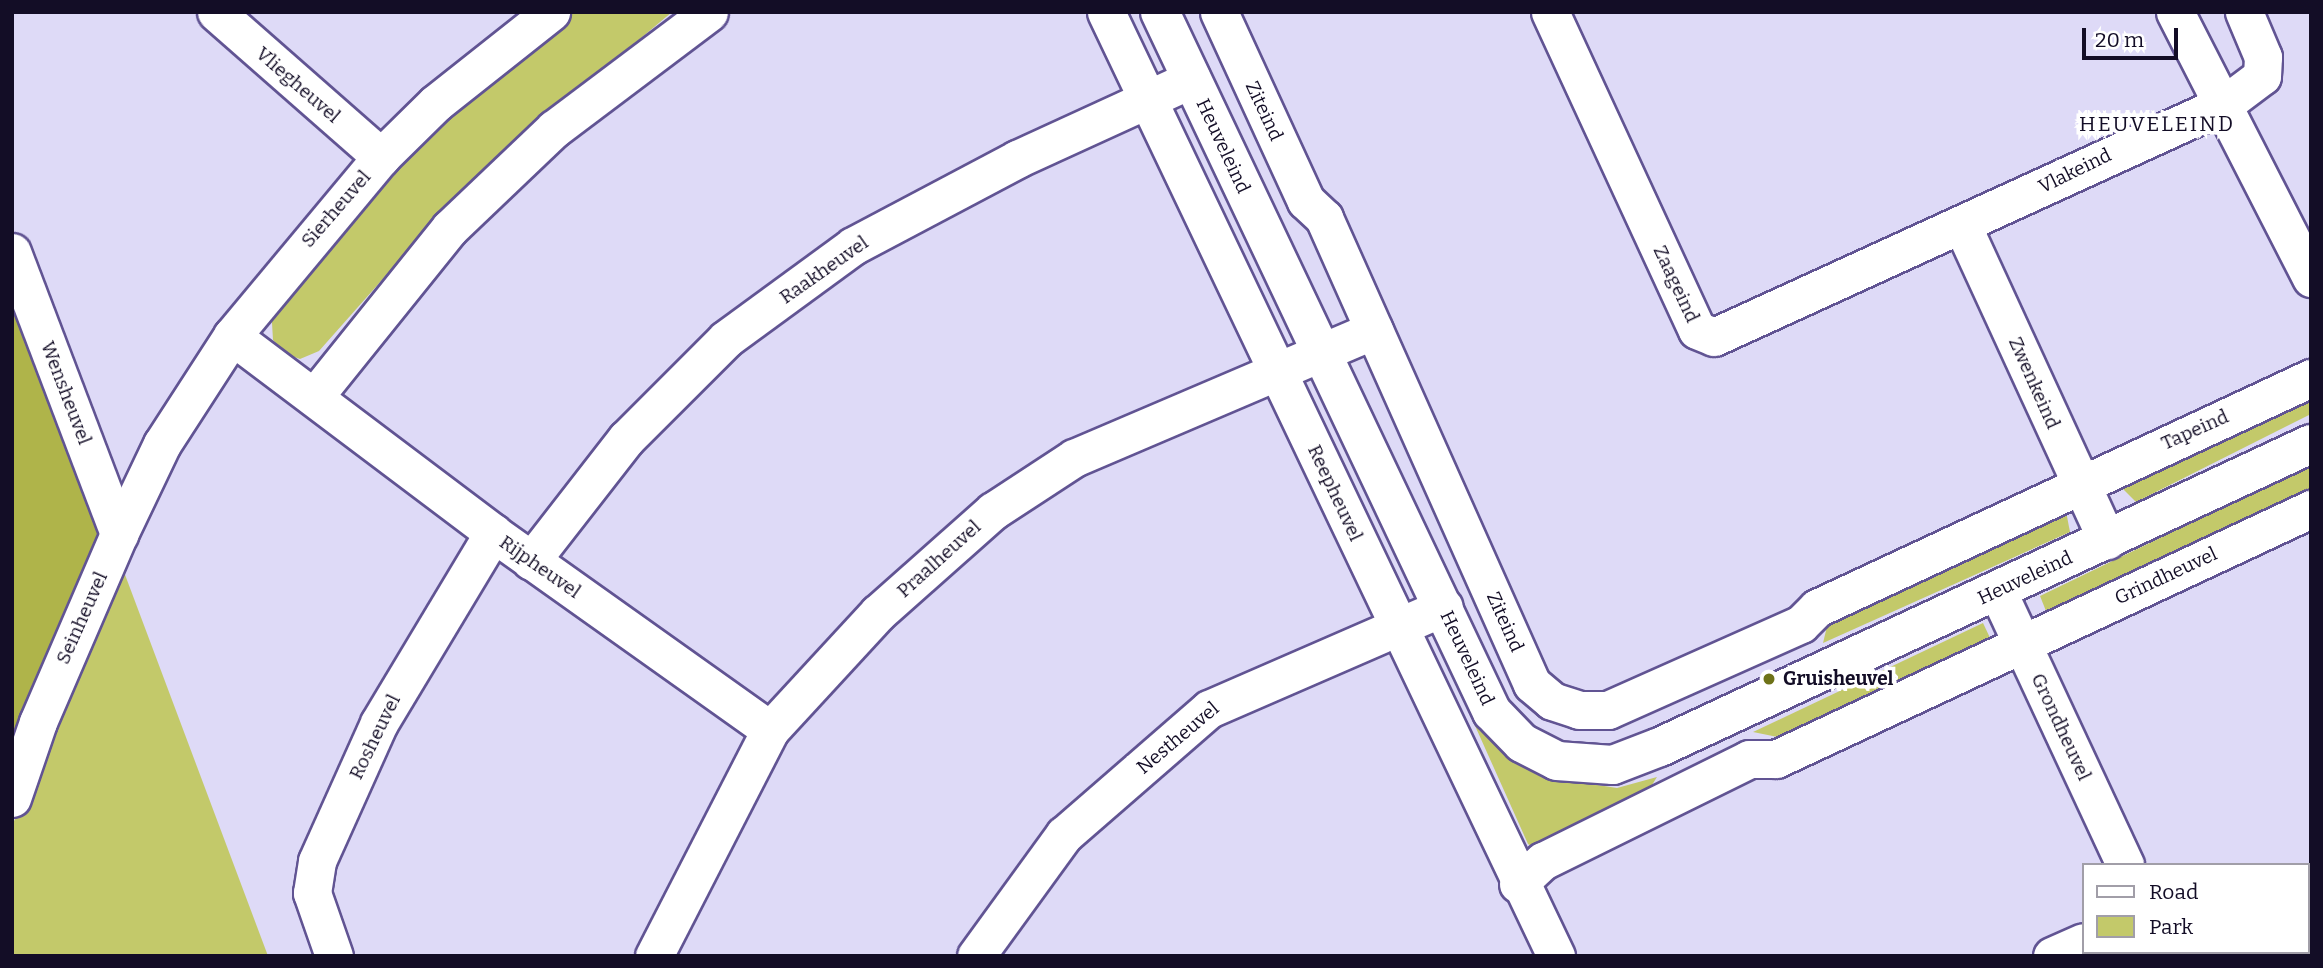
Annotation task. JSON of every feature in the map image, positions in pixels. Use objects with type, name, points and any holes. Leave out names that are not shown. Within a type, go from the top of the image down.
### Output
[{"type":"street","name":"Vliegheuvel","points":[[216,12],[381,157]]},
{"type":"street","name":"Sierheuvel","points":[[162,444],[232,336],[381,157],[436,103],[551,12]]},
{"type":"street","points":[[314,397],[450,228],[554,129],[709,12]]},
{"type":"street","name":"Reepheuvel","points":[[1105,12],[1277,368],[1518,884],[1556,956]]},
{"type":"street","name":"Heuveleind","points":[[1160,12],[1492,712],[1522,743],[1557,761],[1613,765],[2311,444]]},
{"type":"street","name":"Ziteind","points":[[1219,12],[1306,201],[1324,218],[1532,684],[1552,701],[1579,710],[1608,710],[1789,630],[1818,608],[2079,483]]},
{"type":"street","name":"Zaageind","points":[[1550,12],[1697,330],[1714,337],[1962,225]]},
{"type":"street","points":[[2175,12],[2208,83],[2226,103],[2298,221],[2311,278]]},
{"type":"street","points":[[2226,103],[2262,76],[2263,57],[2244,12]]},
{"type":"street","name":"Raakheuvel","points":[[531,561],[626,439],[726,339],[853,246],[1017,159],[1149,103],[1192,79]]},
{"type":"street","name":"Vlakeind","points":[[1962,225],[2226,103]]},
{"type":"street","name":"Zwenkeind","points":[[1962,225],[2107,540]]},
{"type":"street","name":"Wensheuvel","points":[[12,252],[119,534]]},
{"type":"street","name":"Praalheuvel","points":[[654,956],[771,730],[878,613],[993,511],[1074,458],[1277,368],[1374,330]]},
{"type":"street","name":"Rijpheuvel","points":[[232,336],[531,561],[771,730]]},
{"type":"street","name":"Tapeind","points":[[2079,483],[2311,378]]},
{"type":"street","name":"Seinheuvel","points":[[12,798],[38,722],[119,534],[162,444]]},
{"type":"street","name":"Grindheuvel","points":[[2022,644],[2311,509]]},
{"type":"street","name":"Rosheuvel","points":[[334,956],[312,893],[317,861],[379,723],[493,533]]},
{"type":"street","name":"Grondheuvel","points":[[1997,590],[2123,863]]},
{"type":"street","name":"Nestheuvel","points":[[976,956],[1064,835],[1209,709],[1444,607]]},
{"type":"street","points":[[1518,884],[1543,861],[1749,759],[1776,759],[2022,644]]},
{"type":"street","points":[[2052,956],[2082,942]]},
{"type":"green space","points":[[570,12],[672,12],[467,184],[319,351],[300,359],[286,354],[273,340],[271,306],[375,181]]},
{"type":"green space","points":[[12,275],[100,537],[12,763]]},
{"type":"green space","points":[[2311,383],[2311,414],[2136,502],[2123,489],[2125,473]]},
{"type":"green space","points":[[2311,465],[2311,497],[2048,616],[2040,596]]},
{"type":"green space","points":[[2064,501],[2070,532],[1823,643],[1831,610]]},
{"type":"green space","points":[[121,564],[268,956],[12,956],[12,826]]},
{"type":"green space","points":[[1983,623],[1992,642],[1788,739],[1753,732]]},
{"type":"green space","points":[[1472,719],[1514,758],[1553,778],[1617,788],[1657,777],[1640,804],[1536,849],[1528,844]]},
{"type":"place","name":"Gruisheuvel","points":[[1769,679]]},
{"type":"district","name":"HEUVELEIND","points":[[2157,124]]}]
